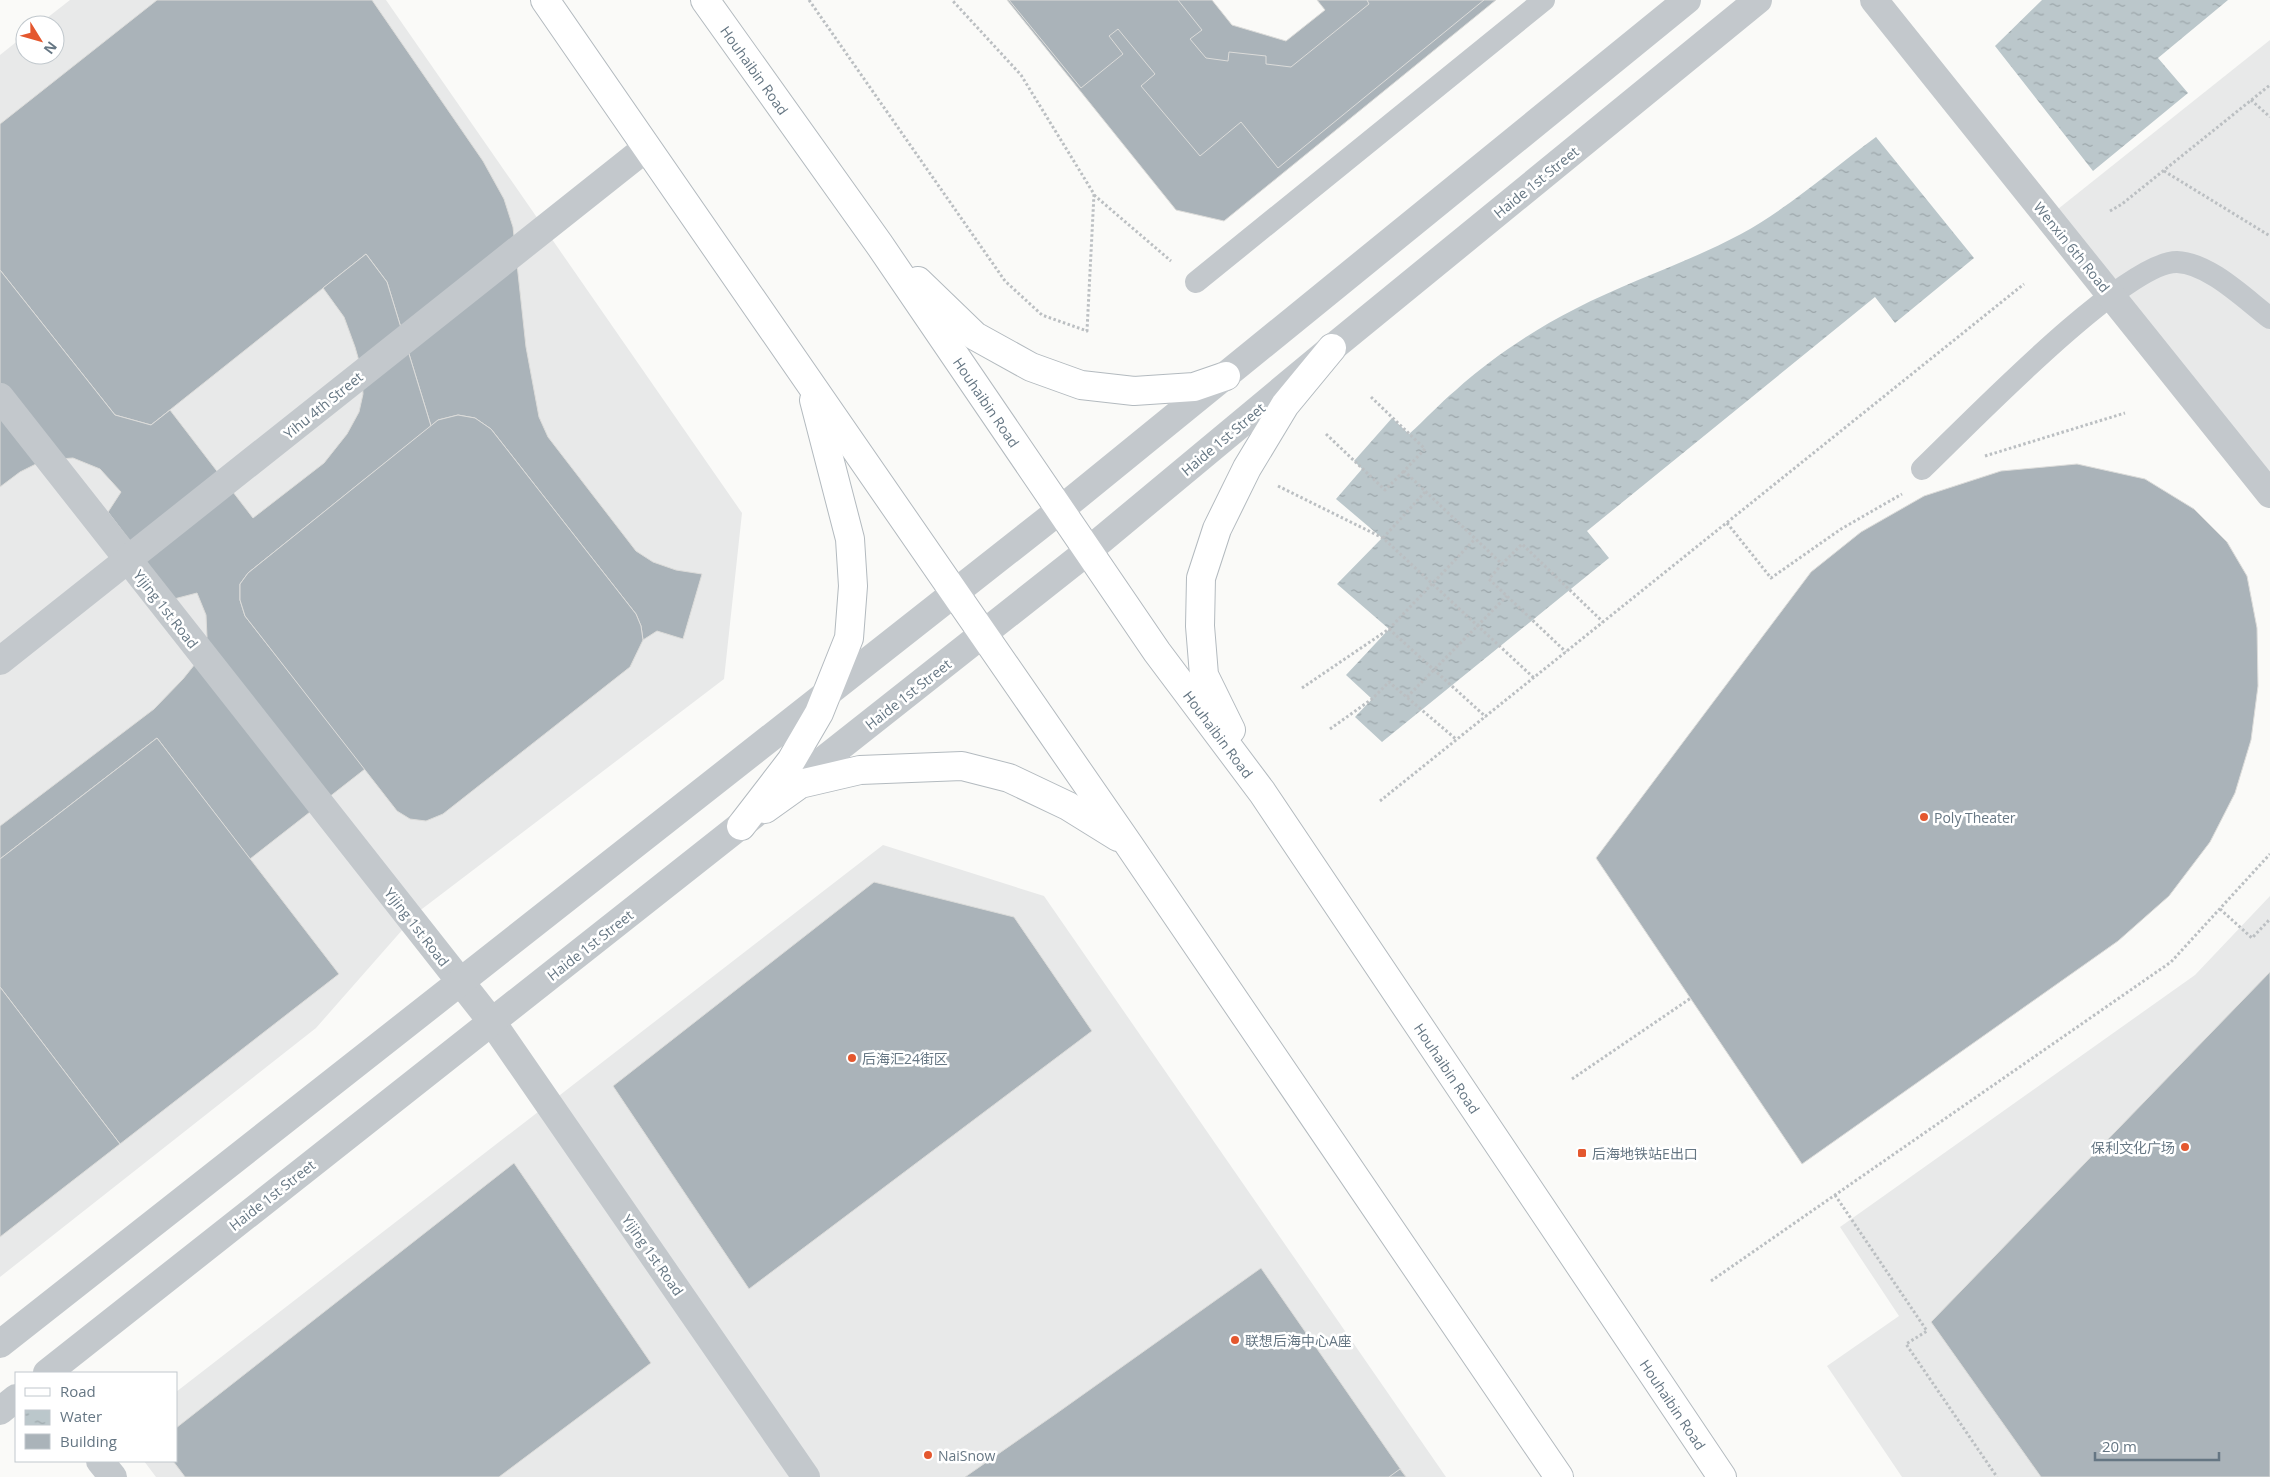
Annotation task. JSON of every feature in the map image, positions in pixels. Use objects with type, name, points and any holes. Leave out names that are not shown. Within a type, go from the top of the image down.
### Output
[{"type":"main road","points":[[545,0],[1129,844],[1559,1477]]},
{"type":"main road","name":"Houhaibin Road","points":[[705,0],[879,244],[1157,652],[1262,792],[1722,1477]]},
{"type":"main road","points":[[879,244],[975,336],[1031,367],[1081,385],[1134,391],[1194,387],[1226,376]]},
{"type":"main road","points":[[1262,792],[1204,675],[1200,626],[1201,578],[1217,529],[1247,468],[1285,405],[1332,348]]},
{"type":"main road","points":[[741,826],[791,761],[820,713],[849,638],[853,586],[850,539],[809,382]]},
{"type":"main road","points":[[741,826],[800,784],[860,770],[962,766],[1009,778],[1068,806],[1129,844]]},
{"type":"street","points":[[1,1342],[1060,510],[1687,0]]},
{"type":"street","name":"Haide 1st Street","points":[[48,1372],[1088,552],[1332,348],[1758,0]]},
{"type":"street","name":"Wenxin 6th Road","points":[[1874,0],[2270,494]]},
{"type":"street","name":"Yihu 4th Street","points":[[0,661],[646,148]]},
{"type":"street","name":"Yijing 1st Road","points":[[0,397],[492,1022],[806,1477]]},
{"type":"street","points":[[0,1411],[15,1399]]},
{"type":"street","points":[[101,1462],[112,1477]]},
{"type":"lane","points":[[1196,282],[1544,0]]},
{"type":"lane","points":[[1922,469],[2064,333],[2140,276],[2161,266],[2176,262],[2194,265],[2208,272],[2270,318]]},
{"type":"path","points":[[809,0],[1005,281],[1042,315],[1087,331],[1094,194]]},
{"type":"path","points":[[952,0],[1021,75],[1094,194],[1196,282]]},
{"type":"path","points":[[2110,211],[2164,171],[2270,85]]},
{"type":"path","points":[[2251,100],[2270,117]]},
{"type":"path","points":[[2164,171],[2270,236]]},
{"type":"path","points":[[1380,801],[2024,284]]},
{"type":"path","points":[[1326,434],[1385,490],[1425,449],[1371,398]]},
{"type":"path","points":[[1404,471],[1502,564]]},
{"type":"path","points":[[1278,486],[1382,538],[1534,678]]},
{"type":"path","points":[[1382,538],[1425,492]]},
{"type":"path","points":[[1302,688],[1389,629],[1475,539]]},
{"type":"path","points":[[1566,652],[1488,579],[1522,544],[1603,622]]},
{"type":"path","points":[[1406,697],[1507,596]]},
{"type":"path","points":[[1389,629],[1486,717]]},
{"type":"path","points":[[1330,728],[1372,699],[1389,682],[1457,740]]},
{"type":"path","points":[[1711,1281],[2171,962],[2270,854]]},
{"type":"path","points":[[2220,909],[2252,938],[2270,919]]},
{"type":"path","points":[[1572,1079],[1691,998]]},
{"type":"path","points":[[1835,1195],[1927,1331],[1906,1344],[1997,1477]]},
{"type":"shaded area","points":[[70,0],[386,0],[742,513],[724,679],[418,912],[316,1028],[0,1277],[0,55],[15,43],[15,65],[65,65],[65,15],[51,15]]},
{"type":"shaded area","points":[[2270,40],[2270,494],[2048,217]]},
{"type":"shaded area","points":[[883,845],[1044,896],[1446,1477],[156,1477],[145,1462],[178,1462],[178,1390]]},
{"type":"shaded area","name":"保利文化广场","points":[[2270,896],[2270,1477],[1902,1477],[1827,1366],[1899,1316],[1840,1227],[2195,975]]},
{"type":"water","points":[[2042,0],[2228,0],[2158,58],[2188,93],[2093,171],[1995,46]]},
{"type":"water","points":[[1876,137],[1974,258],[1895,323],[1875,297],[1587,531],[1609,558],[1382,742],[1355,717],[1372,699],[1346,675],[1389,629],[1337,584],[1382,538],[1336,499],[1362,469],[1354,461],[1392,418],[1409,434],[1469,379],[1498,356],[1528,336],[1595,299],[1700,254],[1759,224]]},
{"type":"building","points":[[157,0],[372,0],[483,161],[504,199],[513,227],[526,347],[539,417],[548,437],[636,551],[653,562],[676,570],[702,574],[683,639],[657,631],[643,640],[641,626],[636,614],[491,429],[475,418],[458,415],[438,420],[431,426],[387,282],[366,254],[151,425],[115,415],[0,270],[0,124]]},
{"type":"building","points":[[1007,0],[1212,0],[1232,25],[1286,41],[1325,10],[1317,0],[1496,0],[1224,221],[1176,210]]},
{"type":"building","points":[[1009,0],[1178,0],[1202,30],[1190,39],[1206,58],[1228,61],[1229,52],[1266,56],[1266,64],[1291,67],[1369,4],[1367,0],[1484,0],[1278,168],[1241,122],[1200,156],[1141,86],[1155,74],[1118,29],[1109,36],[1123,54],[1081,88]]},
{"type":"building","points":[[366,254],[387,282],[431,426],[248,573],[240,584],[240,600],[245,616],[365,769],[250,859],[157,738],[0,859],[0,826],[154,709],[199,659],[207,637],[206,615],[197,593],[174,599],[108,512],[121,492],[100,469],[73,458],[44,460],[20,472],[0,487],[0,270],[115,415],[151,425],[170,410],[253,518],[324,463],[347,434],[359,412],[363,394],[361,368],[355,347],[344,317],[323,288]]},
{"type":"building","points":[[458,415],[475,418],[491,429],[636,614],[641,626],[643,640],[630,667],[443,814],[426,821],[410,819],[397,811],[245,616],[240,600],[240,584],[248,573],[438,420]]},
{"type":"building","name":"Poly Theater","points":[[2077,464],[2145,479],[2194,509],[2227,542],[2247,576],[2257,628],[2258,686],[2251,740],[2235,793],[2210,842],[2169,896],[2118,941],[1802,1164],[1596,858],[1811,572],[1861,532],[1924,496],[2001,471]]},
{"type":"building","points":[[157,738],[339,974],[120,1144],[0,987],[0,859]]},
{"type":"building","name":"后海汇24街区","points":[[874,882],[1014,917],[1092,1031],[749,1289],[613,1086]]},
{"type":"building","name":"保利文化广场","points":[[2270,972],[2270,1477],[2041,1477],[1931,1322]]},
{"type":"building","points":[[0,987],[120,1144],[0,1237]]},
{"type":"building","points":[[514,1163],[651,1363],[499,1477],[185,1477],[174,1462],[178,1462],[178,1426]]},
{"type":"building","name":"联想后海中心A座","points":[[1261,1268],[1406,1477],[965,1477],[1057,1413]]},
{"type":"building","points":[[1400,1469],[1406,1477],[1389,1477]]},
{"type":"place","name":"Poly Theater","points":[[1924,817]]},
{"type":"place","name":"后海汇24街区","points":[[852,1058]]},
{"type":"place","name":"保利文化广场","points":[[2185,1147]]},
{"type":"place","name":"后海地铁站E出口","points":[[1582,1153]]},
{"type":"place","name":"联想后海中心A座","points":[[1235,1340]]},
{"type":"place","name":"NaiSnow","points":[[928,1455]]}]
